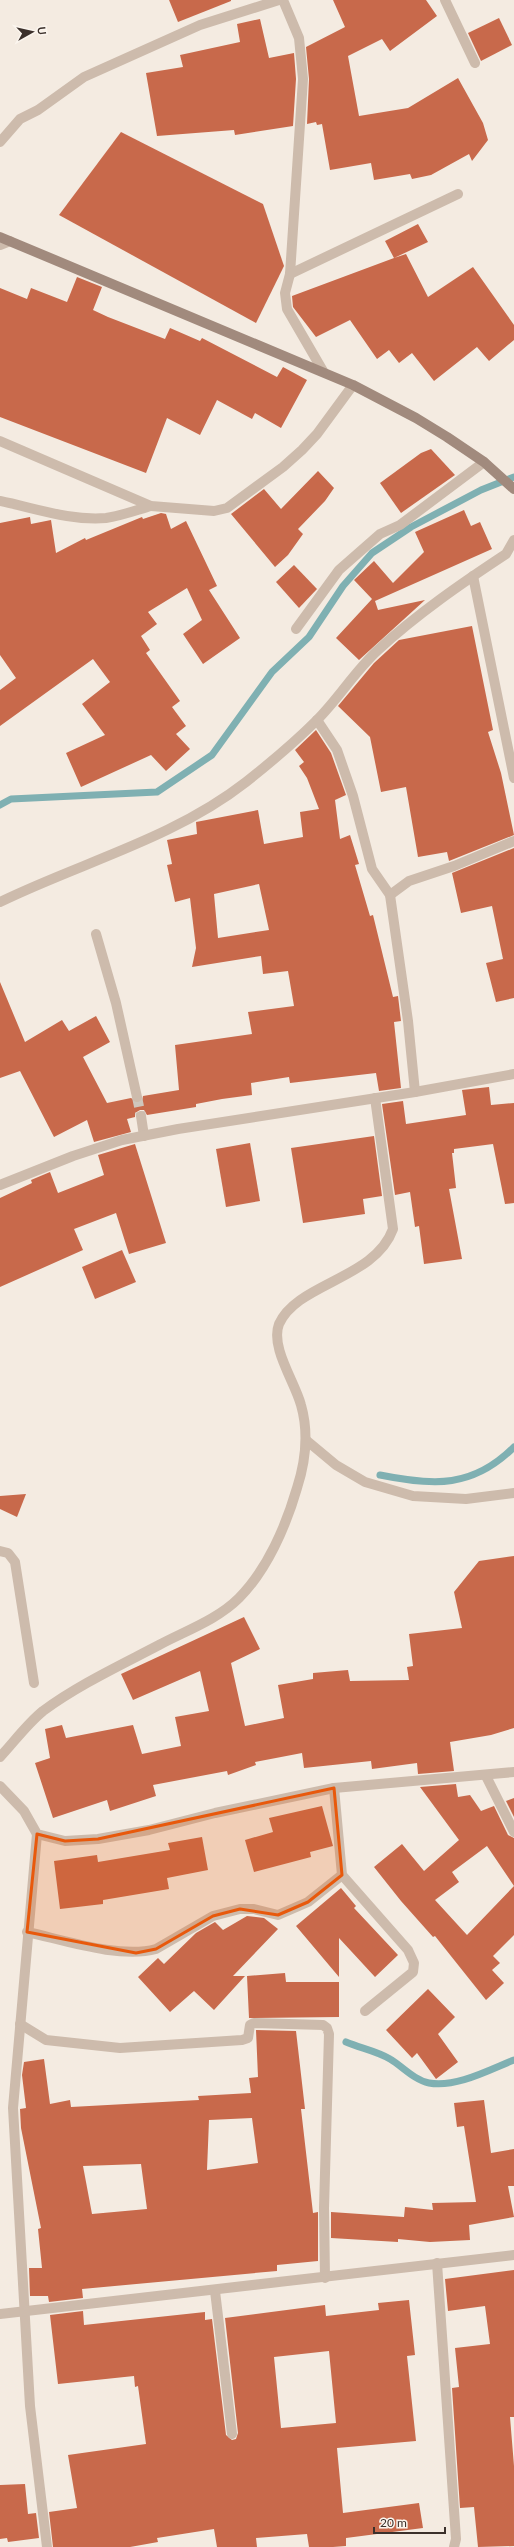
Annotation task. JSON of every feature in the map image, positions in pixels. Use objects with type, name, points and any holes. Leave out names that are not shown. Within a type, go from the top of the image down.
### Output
[{"type":"street","points":[[0,142],[20,119],[38,110],[84,77],[200,25],[280,0]]},
{"type":"street","points":[[283,0],[299,38],[303,80],[290,274],[285,293],[287,309],[323,371]]},
{"type":"street","points":[[445,0],[475,63]]},
{"type":"street","points":[[290,274],[458,194]]},
{"type":"street","points":[[0,237],[323,371],[353,385],[416,418],[488,466],[514,488]]},
{"type":"street","points":[[0,245],[10,241]]},
{"type":"street","points":[[0,441],[151,506],[206,511],[227,508],[283,467],[302,450],[317,434],[353,385]]},
{"type":"street","points":[[296,629],[339,570],[380,534],[400,525],[488,466]]},
{"type":"street","points":[[0,501],[72,517],[90,518],[108,517],[151,506]]},
{"type":"street","points":[[0,902],[38,884],[185,823],[246,782],[317,720],[352,676],[379,649],[417,617],[506,554],[514,540]]},
{"type":"street","points":[[473,576],[514,778]]},
{"type":"street","points":[[317,720],[337,750],[354,796],[372,869],[390,895],[408,1021],[415,1092]]},
{"type":"street","points":[[390,895],[409,881],[454,866],[514,841]]},
{"type":"street","points":[[96,934],[116,1003],[137,1097]]},
{"type":"street","points":[[0,1185],[73,1156],[144,1136],[415,1092],[514,1074]]},
{"type":"street","points":[[0,1757],[43,1712],[160,1644],[206,1621],[238,1600],[256,1578],[286,1522],[305,1461],[306,1440],[301,1404],[286,1368],[277,1333],[284,1315],[302,1300],[353,1272],[389,1240],[393,1229],[374,1098]]},
{"type":"street","points":[[141,1116],[144,1136]]},
{"type":"street","points":[[306,1440],[336,1465],[365,1482],[413,1496],[466,1499],[514,1493]]},
{"type":"street","points":[[0,1551],[8,1553],[15,1562],[34,1683]]},
{"type":"street","points":[[37,1834],[65,1840],[98,1839],[149,1830],[215,1813],[334,1788],[486,1776],[514,1772]]},
{"type":"street","points":[[486,1776],[514,1832]]},
{"type":"street","points":[[0,1786],[24,1811],[37,1834],[27,1932],[13,2108],[30,2406],[47,2547]]},
{"type":"street","points":[[334,1788],[342,1875],[408,1950],[414,1963],[413,1972],[365,2011]]},
{"type":"street","points":[[27,1932],[124,1952],[147,1952],[162,1946],[213,1916],[240,1909],[254,1909],[278,1915],[308,1902],[342,1875]]},
{"type":"street","points":[[20,2024],[46,2040],[120,2048],[242,2040],[248,2038],[250,2025],[254,2023],[323,2025],[327,2028],[329,2034],[324,2208],[325,2278]]},
{"type":"street","points":[[0,2314],[215,2291],[437,2263],[514,2255]]},
{"type":"street","points":[[437,2263],[456,2533],[454,2547]]},
{"type":"street","points":[[215,2291],[232,2434]]},
{"type":"highlighted area","points":[[334,1788],[342,1875],[308,1902],[278,1915],[240,1909],[213,1916],[156,1949],[136,1953],[27,1932],[37,1834],[65,1841],[98,1839]]},
{"type":"building","points":[[169,0],[231,0],[231,1],[178,22]]},
{"type":"building","points":[[333,0],[426,0],[437,16],[390,51],[382,39],[348,56],[359,116],[408,108],[458,78],[483,123],[488,140],[472,161],[469,154],[431,175],[412,179],[410,174],[374,180],[371,163],[330,170],[322,124],[317,125],[316,122],[307,124],[309,79],[306,47],[345,27]]},
{"type":"building","points":[[499,18],[512,45],[481,61],[468,33]]},
{"type":"building","points":[[260,19],[269,58],[294,53],[296,79],[293,126],[235,135],[234,130],[157,136],[146,73],[183,67],[180,55],[240,42],[237,24]]},
{"type":"building","points":[[121,132],[263,204],[284,266],[256,323],[59,215]]},
{"type":"building","points":[[418,224],[428,242],[394,258],[385,241]]},
{"type":"building","points":[[406,254],[428,297],[473,267],[514,325],[514,340],[489,361],[477,347],[434,381],[412,353],[399,363],[389,350],[377,359],[350,320],[316,337],[293,307],[292,296]]},
{"type":"building","points":[[77,277],[102,287],[93,310],[108,317],[165,339],[170,328],[200,341],[202,338],[277,377],[283,367],[307,380],[281,428],[255,413],[252,419],[217,400],[200,435],[167,418],[146,473],[0,417],[0,288],[27,299],[31,288],[67,302]]},
{"type":"building","points":[[431,449],[455,475],[401,513],[380,483],[421,453]]},
{"type":"building","points":[[318,471],[334,488],[325,501],[298,529],[303,534],[288,555],[275,567],[231,514],[264,489],[281,509]]},
{"type":"building","points":[[464,510],[471,526],[480,522],[492,549],[375,601],[378,610],[425,600],[359,660],[336,638],[372,599],[354,580],[374,561],[393,583],[424,552],[415,532]]},
{"type":"building","points":[[161,513],[166,514],[171,529],[186,521],[217,586],[209,590],[240,638],[203,664],[183,634],[202,620],[187,588],[148,612],[157,624],[141,636],[150,650],[146,653],[180,701],[172,707],[186,726],[176,734],[190,749],[166,771],[151,755],[81,787],[66,753],[105,735],[82,704],[110,682],[93,659],[0,726],[0,690],[16,678],[0,655],[0,523],[30,517],[31,524],[51,520],[56,553],[85,538],[86,540],[142,517],[143,519]]},
{"type":"building","points":[[294,565],[317,589],[299,608],[276,582]]},
{"type":"building","points":[[472,626],[493,730],[488,732],[501,773],[514,835],[449,861],[447,852],[418,857],[406,787],[381,792],[370,737],[338,706],[374,663],[399,640]]},
{"type":"building","points":[[316,730],[331,753],[346,795],[335,800],[340,839],[350,835],[359,864],[355,865],[370,916],[373,915],[393,997],[398,996],[401,1021],[394,1022],[401,1088],[379,1091],[376,1073],[290,1083],[289,1077],[251,1083],[252,1095],[222,1099],[196,1104],[196,1107],[147,1115],[144,1110],[140,1110],[135,1113],[135,1117],[127,1119],[131,1132],[94,1142],[87,1120],[54,1137],[20,1071],[0,1078],[0,982],[25,1042],[62,1020],[69,1031],[96,1016],[110,1042],[83,1057],[107,1103],[131,1098],[138,1103],[142,1101],[143,1096],[179,1090],[175,1045],[252,1034],[248,1012],[294,1006],[288,971],[263,974],[261,956],[192,967],[196,948],[190,898],[175,902],[167,865],[172,864],[167,840],[197,834],[196,822],[258,810],[264,844],[303,837],[300,812],[319,809],[307,778],[299,766],[304,762],[295,750]],"holes":[[[259,884],[269,930],[218,938],[214,894]]]},
{"type":"building","points":[[514,848],[514,998],[496,1002],[486,963],[503,959],[492,906],[461,913],[452,873]]},
{"type":"building","points":[[489,1087],[491,1105],[514,1103],[514,1203],[505,1204],[493,1144],[454,1149],[454,1153],[452,1153],[456,1188],[449,1189],[462,1259],[424,1264],[419,1226],[415,1227],[410,1192],[395,1195],[382,1104],[403,1101],[406,1124],[466,1115],[462,1090]]},
{"type":"building","points":[[374,1136],[382,1196],[363,1199],[365,1214],[303,1223],[291,1148]]},
{"type":"building","points":[[250,1143],[260,1201],[226,1207],[216,1149]]},
{"type":"building","points":[[135,1144],[166,1243],[129,1254],[116,1213],[74,1229],[83,1250],[0,1287],[0,1198],[32,1183],[31,1180],[50,1172],[58,1193],[104,1175],[98,1155]]},
{"type":"building","points":[[122,1250],[136,1282],[95,1299],[82,1267]]},
{"type":"building","points":[[26,1494],[17,1517],[0,1509],[0,1496]]},
{"type":"building","points":[[514,1556],[514,1728],[491,1735],[450,1742],[454,1771],[418,1774],[417,1763],[372,1769],[371,1761],[304,1768],[302,1753],[255,1762],[256,1765],[228,1775],[227,1771],[153,1785],[156,1796],[110,1811],[107,1800],[53,1818],[35,1763],[50,1758],[45,1729],[62,1725],[66,1738],[133,1725],[142,1754],[181,1746],[175,1717],[209,1711],[200,1671],[133,1700],[121,1674],[244,1617],[260,1649],[231,1663],[245,1726],[284,1718],[278,1685],[313,1679],[313,1673],[348,1670],[350,1681],[409,1680],[407,1667],[413,1666],[409,1634],[462,1628],[454,1592],[479,1561]]},
{"type":"building","points":[[456,1784],[458,1797],[470,1795],[481,1811],[494,1806],[508,1835],[514,1838],[514,1886],[514,1935],[493,1956],[500,1963],[492,1970],[504,1983],[486,2000],[435,1936],[433,1937],[401,1901],[374,1867],[402,1844],[424,1871],[459,1840],[420,1787]],"holes":[[[487,1846],[514,1886],[467,1935],[435,1900],[459,1882],[452,1872]]]},
{"type":"building","points":[[514,1798],[514,1817],[506,1801]]},
{"type":"building","points":[[322,1806],[333,1846],[310,1852],[311,1857],[254,1872],[245,1840],[273,1832],[269,1818]]},
{"type":"building","points":[[202,1837],[208,1870],[167,1878],[169,1889],[103,1900],[103,1904],[60,1909],[54,1861],[97,1855],[98,1862],[170,1850],[168,1843]]},
{"type":"building","points":[[341,1888],[356,1906],[354,1908],[398,1955],[375,1977],[339,1938],[339,1977],[296,1926]]},
{"type":"building","points":[[247,1916],[264,1918],[278,1929],[233,1976],[245,1976],[214,2010],[194,1991],[170,2012],[138,1977],[158,1958],[164,1964],[196,1933],[215,1922],[223,1930]]},
{"type":"building","points":[[285,1973],[286,1982],[339,1982],[339,2017],[249,2018],[247,1976]]},
{"type":"building","points":[[428,1989],[455,2017],[438,2034],[458,2062],[436,2079],[417,2053],[412,2058],[386,2030]]},
{"type":"building","points":[[256,2030],[296,2031],[305,2109],[301,2109],[313,2213],[318,2212],[318,2261],[277,2265],[277,2271],[82,2289],[83,2298],[49,2302],[48,2296],[30,2296],[29,2268],[42,2268],[38,2229],[41,2228],[21,2128],[20,2109],[26,2108],[22,2075],[24,2062],[44,2059],[50,2104],[70,2100],[71,2107],[199,2100],[198,2096],[251,2093],[249,2078],[258,2077]],"holes":[[[252,2118],[258,2163],[207,2170],[209,2120]],[[141,2164],[147,2209],[92,2214],[83,2166]]]},
{"type":"building","points":[[484,2100],[491,2153],[514,2149],[514,2186],[508,2186],[514,2217],[469,2225],[470,2240],[430,2242],[398,2239],[398,2242],[331,2238],[331,2212],[404,2217],[405,2207],[433,2210],[432,2203],[476,2202],[464,2126],[457,2127],[454,2103]]},
{"type":"building","points":[[514,2270],[514,2417],[510,2417],[514,2466],[514,2546],[478,2547],[474,2507],[460,2508],[452,2388],[459,2387],[455,2348],[490,2344],[485,2306],[448,2311],[445,2279]]},
{"type":"building","points":[[409,2300],[415,2355],[407,2356],[416,2441],[337,2448],[343,2513],[419,2503],[423,2528],[346,2538],[346,2546],[333,2547],[309,2547],[307,2534],[256,2538],[257,2547],[217,2547],[214,2529],[157,2538],[158,2542],[130,2547],[53,2547],[49,2512],[77,2508],[68,2455],[146,2444],[138,2386],[135,2387],[134,2376],[58,2384],[50,2315],[83,2311],[84,2325],[205,2312],[205,2320],[212,2319],[226,2435],[232,2440],[236,2439],[238,2433],[225,2318],[325,2305],[326,2316],[379,2310],[378,2303]],"holes":[[[329,2351],[336,2423],[281,2428],[274,2357]]]},
{"type":"building","points":[[25,2484],[28,2514],[36,2513],[39,2538],[8,2542],[7,2538],[0,2539],[0,2485]]},
{"type":"waterway","points":[[0,805],[11,799],[157,792],[212,755],[272,672],[309,637],[343,586],[372,553],[411,527],[481,490],[514,477]]},
{"type":"waterway","points":[[380,1475],[400,1479],[435,1482],[468,1477],[499,1460],[514,1447]]},
{"type":"waterway","points":[[346,2042],[385,2056],[413,2076],[429,2083],[439,2084],[461,2081],[514,2060]]},
{"type":"tunnel","points":[[137,1097],[141,1116]]}]
